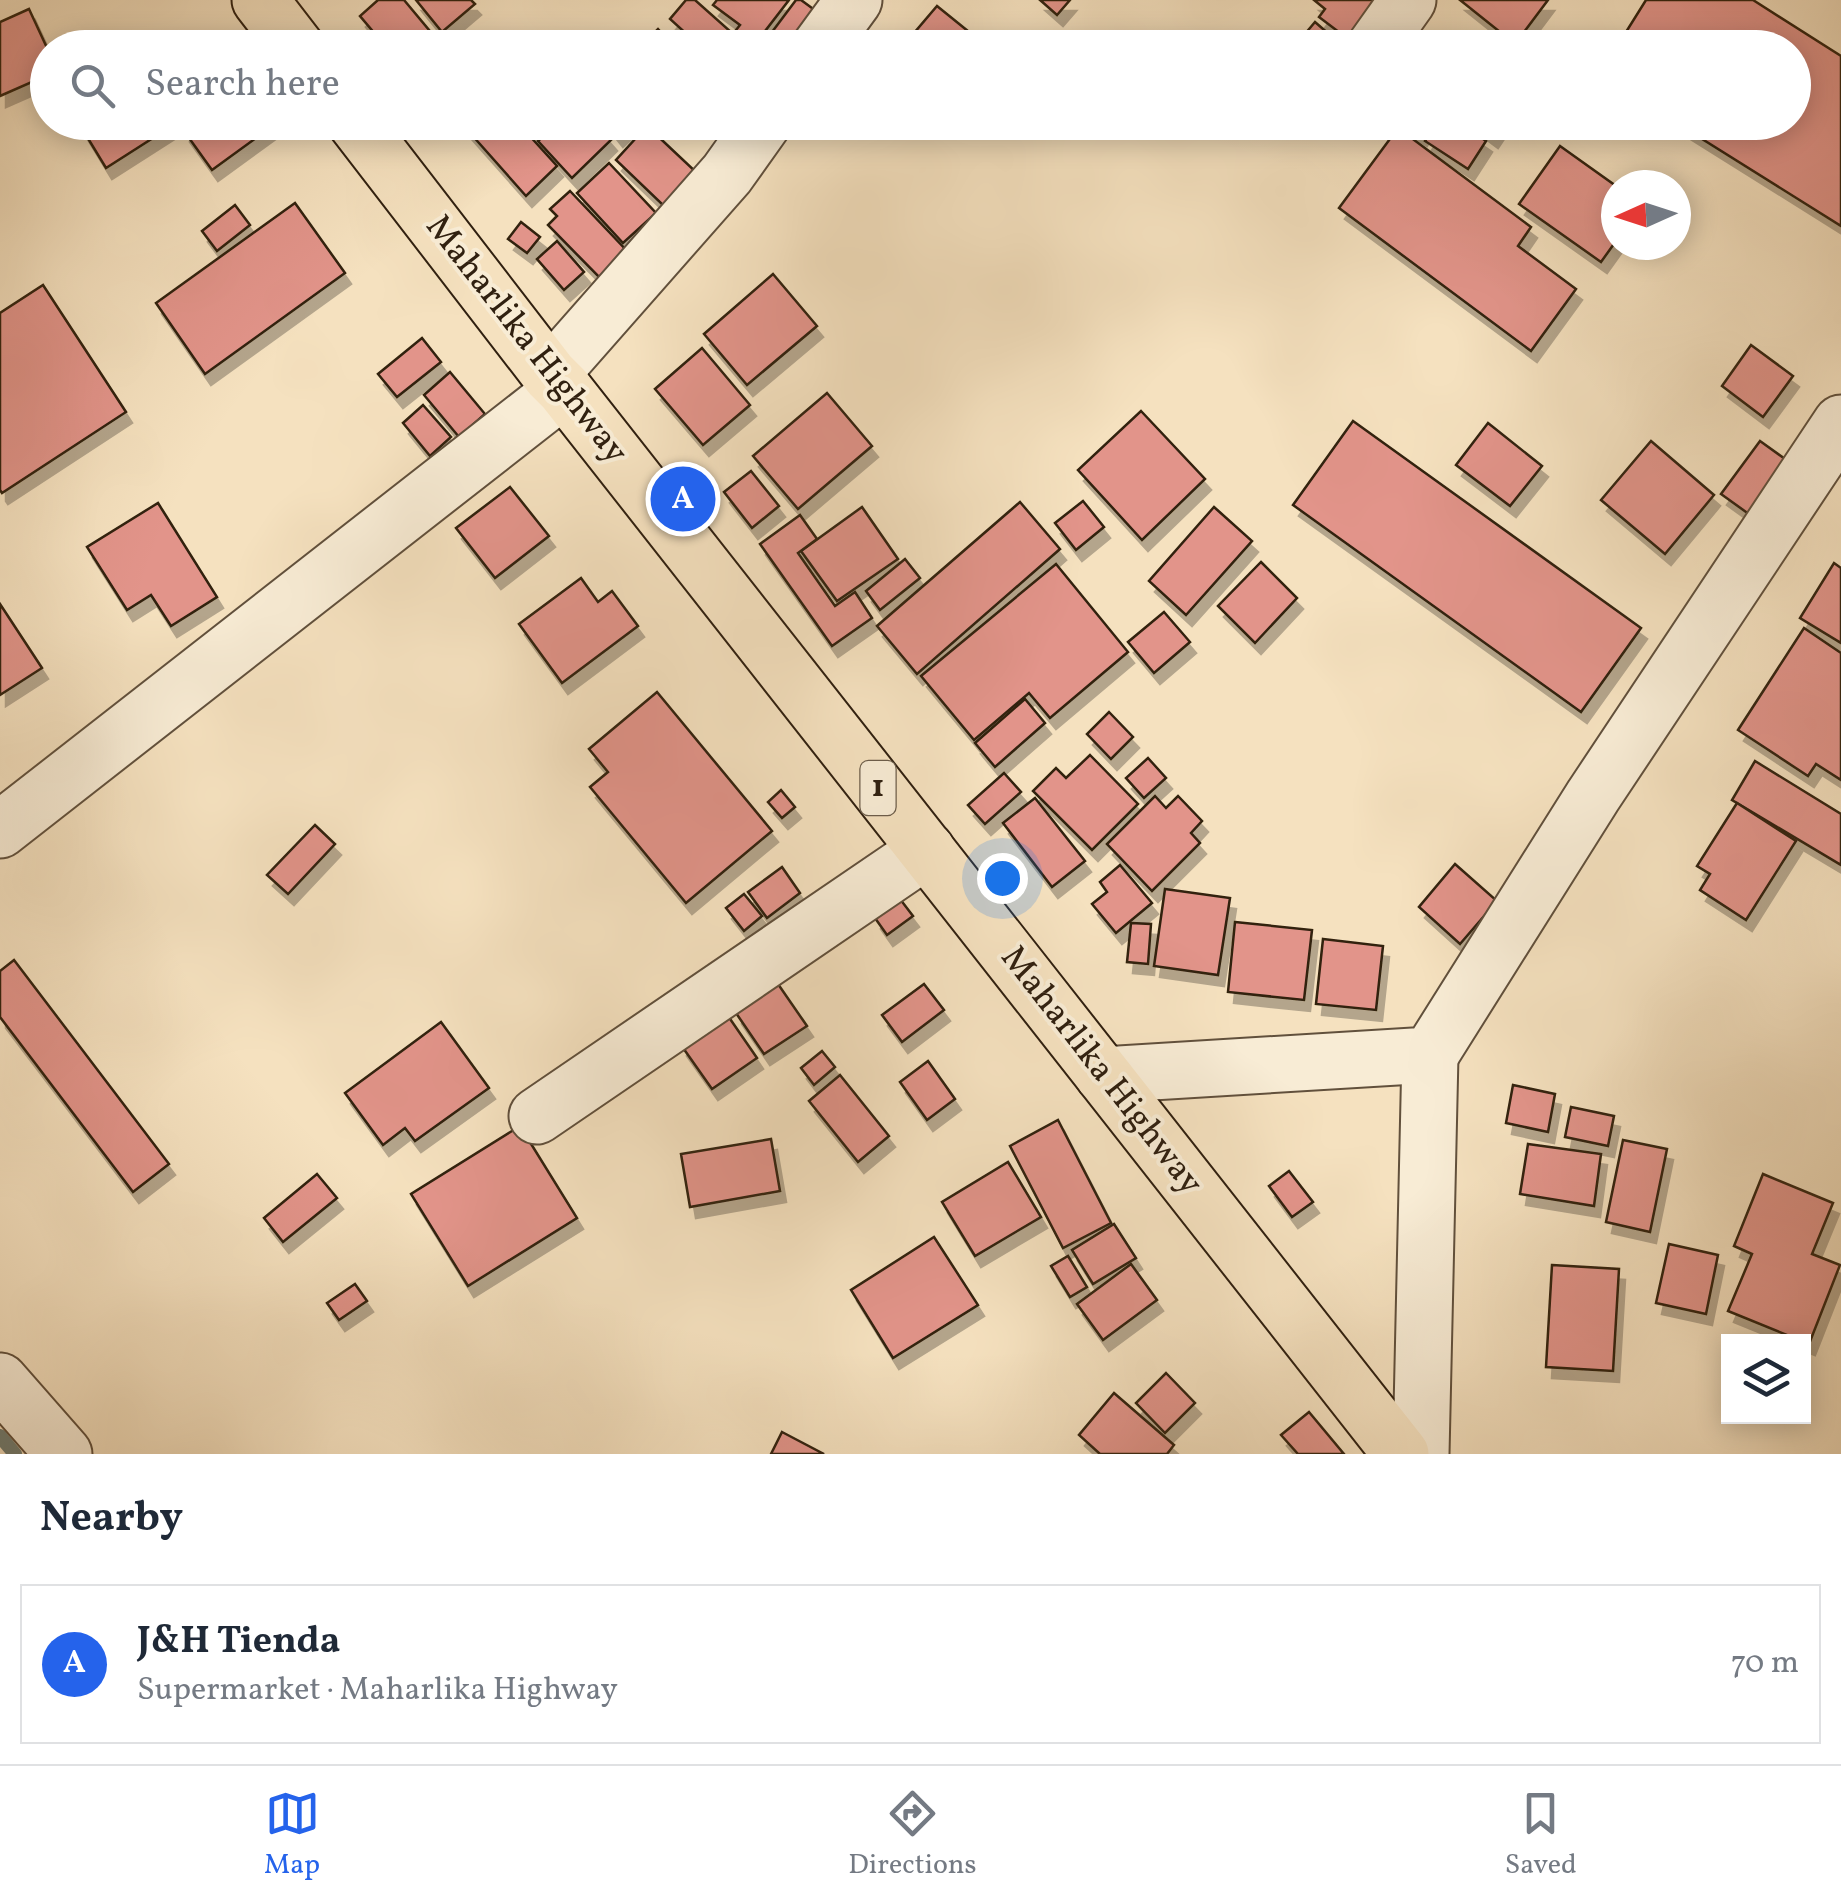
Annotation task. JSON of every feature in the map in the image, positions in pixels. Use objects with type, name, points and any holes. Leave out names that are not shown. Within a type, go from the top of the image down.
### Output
[{"type":"highway","points":[[260,0],[283,30]]},
{"type":"highway","name":"Maharlika Highway","points":[[369,140],[1402,1454]]},
{"type":"street","points":[[832,30],[854,0]]},
{"type":"street","points":[[1387,30],[1408,0]]},
{"type":"street","points":[[0,830],[558,382],[751,140]]},
{"type":"street","points":[[1421,1454],[1430,1055],[1593,796],[1841,423]]},
{"type":"street","points":[[537,1116],[928,850]]},
{"type":"street","points":[[1103,1075],[1430,1055]]},
{"type":"street","points":[[0,1381],[64,1454]]},
{"type":"building","points":[[378,0],[404,0],[429,30],[372,30],[360,16]]},
{"type":"building","points":[[416,0],[471,0],[475,4],[444,30]]},
{"type":"building","points":[[686,0],[695,0],[729,30],[682,30],[670,19]]},
{"type":"building","points":[[717,0],[789,0],[766,30],[736,30],[740,25],[713,5]]},
{"type":"building","points":[[796,0],[816,11],[802,30],[774,30]]},
{"type":"building","points":[[1040,0],[1070,0],[1057,15]]},
{"type":"building","points":[[1314,0],[1378,0],[1359,30],[1336,30],[1319,17],[1325,9]]},
{"type":"building","points":[[1460,0],[1548,0],[1526,30],[1498,30]]},
{"type":"building","points":[[1646,0],[1753,0],[1800,30],[1627,30]]},
{"type":"building","points":[[937,6],[967,30],[917,30]]},
{"type":"building","points":[[29,9],[39,30],[30,30],[30,83],[0,96],[0,22]]},
{"type":"building","points":[[1315,22],[1324,30],[1308,30]]},
{"type":"building","points":[[1811,37],[1841,56],[1841,226],[1704,140],[1811,140]]},
{"type":"building","points":[[89,140],[150,140],[106,168]]},
{"type":"building","points":[[190,140],[253,140],[212,170]]},
{"type":"building","points":[[476,140],[533,140],[557,166],[526,196]]},
{"type":"building","points":[[539,140],[611,140],[572,178]]},
{"type":"building","points":[[634,140],[662,140],[697,173],[665,207],[616,160]]},
{"type":"building","points":[[1389,140],[1414,140],[1531,227],[1518,246],[1576,289],[1531,351],[1339,208]]},
{"type":"building","points":[[1485,140],[1486,141],[1468,169],[1425,141]]},
{"type":"building","points":[[1560,146],[1601,175],[1602,260],[1601,262],[1519,204]]},
{"type":"building","points":[[609,163],[656,213],[623,243],[577,193]]},
{"type":"building","points":[[570,191],[628,252],[601,279],[548,225],[557,216],[550,209]]},
{"type":"building","points":[[295,203],[345,273],[205,374],[156,303]]},
{"type":"building","points":[[235,205],[250,225],[217,251],[202,231]]},
{"type":"building","points":[[521,222],[540,237],[527,253],[508,239]]},
{"type":"building","points":[[557,241],[584,272],[564,290],[537,259]]},
{"type":"building","points":[[773,274],[817,326],[747,385],[704,334]]},
{"type":"building","points":[[43,285],[126,412],[2,493],[0,313]]},
{"type":"building","points":[[422,338],[441,362],[397,397],[378,374]]},
{"type":"building","points":[[1751,345],[1793,376],[1763,417],[1722,386]]},
{"type":"building","points":[[702,348],[750,405],[703,445],[655,389]]},
{"type":"building","points":[[450,372],[485,414],[459,437],[424,395]]},
{"type":"building","points":[[827,393],[872,446],[798,509],[753,456]]},
{"type":"building","points":[[423,405],[451,437],[430,456],[403,423]]},
{"type":"building","points":[[1141,411],[1205,479],[1142,540],[1078,470]]},
{"type":"building","points":[[1353,421],[1641,628],[1581,712],[1293,505]]},
{"type":"building","points":[[1488,423],[1542,466],[1510,506],[1456,465]]},
{"type":"building","points":[[1651,441],[1714,495],[1665,554],[1601,500]]},
{"type":"building","points":[[1760,441],[1792,464],[1753,517],[1721,494]]},
{"type":"building","points":[[751,471],[779,506],[752,528],[724,492]]},
{"type":"building","points":[[510,487],[549,536],[495,578],[456,528]]},
{"type":"building","points":[[1083,501],[1104,527],[1076,550],[1055,523]]},
{"type":"building","points":[[1020,502],[1060,549],[917,674],[877,626]]},
{"type":"building","points":[[158,503],[217,597],[171,626],[151,595],[127,610],[87,547]]},
{"type":"building","points":[[862,507],[898,559],[837,601],[801,551]]},
{"type":"building","points":[[1214,507],[1252,541],[1186,615],[1149,581]]},
{"type":"building","points":[[800,515],[817,539],[798,553],[835,606],[855,592],[872,618],[832,646],[760,544]]},
{"type":"building","points":[[905,559],[920,578],[880,610],[866,591]]},
{"type":"building","points":[[1261,562],[1297,598],[1255,643],[1218,606]]},
{"type":"building","points":[[1834,563],[1841,568],[1841,643],[1800,618]]},
{"type":"building","points":[[1056,564],[1128,652],[1050,718],[1029,693],[974,740],[921,676]]},
{"type":"building","points":[[581,578],[598,602],[612,591],[638,626],[562,683],[519,624]]},
{"type":"building","points":[[0,604],[42,668],[0,695]]},
{"type":"building","points":[[1164,612],[1190,642],[1154,673],[1128,642]]},
{"type":"building","points":[[1804,628],[1841,653],[1841,780],[1816,764],[1808,776],[1738,730]]},
{"type":"building","points":[[657,692],[772,831],[686,903],[590,787],[608,772],[589,749]]},
{"type":"building","points":[[1025,699],[1045,723],[995,767],[975,743]]},
{"type":"building","points":[[1109,712],[1133,737],[1111,759],[1087,734]]},
{"type":"building","points":[[1090,755],[1138,804],[1092,850],[1033,791],[1056,768],[1066,778]]},
{"type":"building","points":[[1148,758],[1166,778],[1144,798],[1126,778]]},
{"type":"building","points":[[1755,761],[1841,814],[1841,865],[1732,800]]},
{"type":"building","points":[[1004,773],[1021,792],[985,824],[968,805]]},
{"type":"building","points":[[781,790],[795,807],[782,818],[768,802]]},
{"type":"building","points":[[1155,796],[1166,808],[1178,796],[1202,821],[1191,833],[1200,843],[1152,891],[1107,844]]},
{"type":"building","points":[[1035,798],[1085,861],[1052,887],[1003,823]]},
{"type":"building","points":[[1737,803],[1796,841],[1746,920],[1700,890],[1710,874],[1697,866]]},
{"type":"building","points":[[315,825],[335,844],[288,894],[267,875]]},
{"type":"building","points":[[1455,864],[1497,901],[1460,944],[1419,907]]},
{"type":"building","points":[[1120,865],[1152,903],[1116,933],[1092,904],[1107,892],[1100,882]]},
{"type":"building","points":[[782,867],[800,893],[767,918],[748,892]]},
{"type":"building","points":[[1165,889],[1230,898],[1218,975],[1154,966]]},
{"type":"building","points":[[744,894],[762,916],[744,931],[726,908]]},
{"type":"building","points":[[900,899],[913,916],[887,935],[875,918]]},
{"type":"building","points":[[1235,922],[1312,930],[1304,1000],[1228,992]]},
{"type":"building","points":[[1131,923],[1151,924],[1148,964],[1127,962]]},
{"type":"building","points":[[1323,939],[1383,946],[1376,1010],[1316,1004]]},
{"type":"building","points":[[14,960],[169,1164],[133,1192],[0,1017],[0,971]]},
{"type":"building","points":[[778,984],[807,1026],[764,1054],[736,1013]]},
{"type":"building","points":[[924,984],[944,1010],[902,1042],[882,1015]]},
{"type":"building","points":[[726,1013],[757,1058],[712,1089],[681,1045]]},
{"type":"building","points":[[441,1022],[489,1088],[415,1141],[405,1128],[383,1145],[345,1093]]},
{"type":"building","points":[[822,1051],[835,1067],[814,1085],[801,1068]]},
{"type":"building","points":[[928,1061],[955,1099],[927,1120],[900,1082]]},
{"type":"building","points":[[840,1075],[889,1136],[858,1162],[809,1101]]},
{"type":"building","points":[[1513,1085],[1555,1094],[1548,1132],[1506,1123]]},
{"type":"building","points":[[1571,1107],[1614,1116],[1608,1146],[1565,1137]]},
{"type":"building","points":[[1058,1120],[1111,1223],[1063,1248],[1010,1146]]},
{"type":"building","points":[[520,1126],[577,1218],[468,1286],[411,1194]]},
{"type":"building","points":[[771,1139],[780,1191],[690,1207],[681,1154]]},
{"type":"building","points":[[1623,1140],[1667,1149],[1650,1232],[1606,1222]]},
{"type":"building","points":[[1528,1144],[1601,1154],[1594,1206],[1520,1194]]},
{"type":"building","points":[[1008,1162],[1041,1217],[975,1256],[942,1202]]},
{"type":"building","points":[[1289,1171],[1313,1202],[1292,1217],[1269,1186]]},
{"type":"building","points":[[317,1174],[337,1198],[283,1242],[264,1218]]},
{"type":"building","points":[[1763,1174],[1833,1203],[1812,1254],[1840,1265],[1811,1339],[1811,1334],[1784,1334],[1728,1311],[1752,1254],[1734,1246]]},
{"type":"building","points":[[1114,1224],[1136,1258],[1093,1284],[1072,1250]]},
{"type":"building","points":[[934,1237],[978,1305],[893,1358],[851,1290]]},
{"type":"building","points":[[1669,1244],[1718,1255],[1706,1314],[1656,1303]]},
{"type":"building","points":[[1068,1256],[1087,1287],[1070,1297],[1051,1266]]},
{"type":"building","points":[[1131,1264],[1157,1300],[1103,1340],[1077,1304]]},
{"type":"building","points":[[1552,1265],[1619,1269],[1613,1371],[1546,1367]]},
{"type":"building","points":[[355,1284],[367,1301],[339,1320],[327,1303]]},
{"type":"building","points":[[1166,1373],[1195,1403],[1165,1433],[1136,1403]]},
{"type":"building","points":[[1114,1393],[1174,1445],[1167,1454],[1100,1454],[1079,1435]]},
{"type":"building","points":[[1309,1412],[1344,1454],[1298,1454],[1281,1435]]},
{"type":"building","points":[[782,1432],[824,1454],[771,1454]]},
{"type":"waterway","points":[[0,1436],[15,1454]]},
{"type":"place","name":"J&H Tienda","points":[[683,499]]}]
